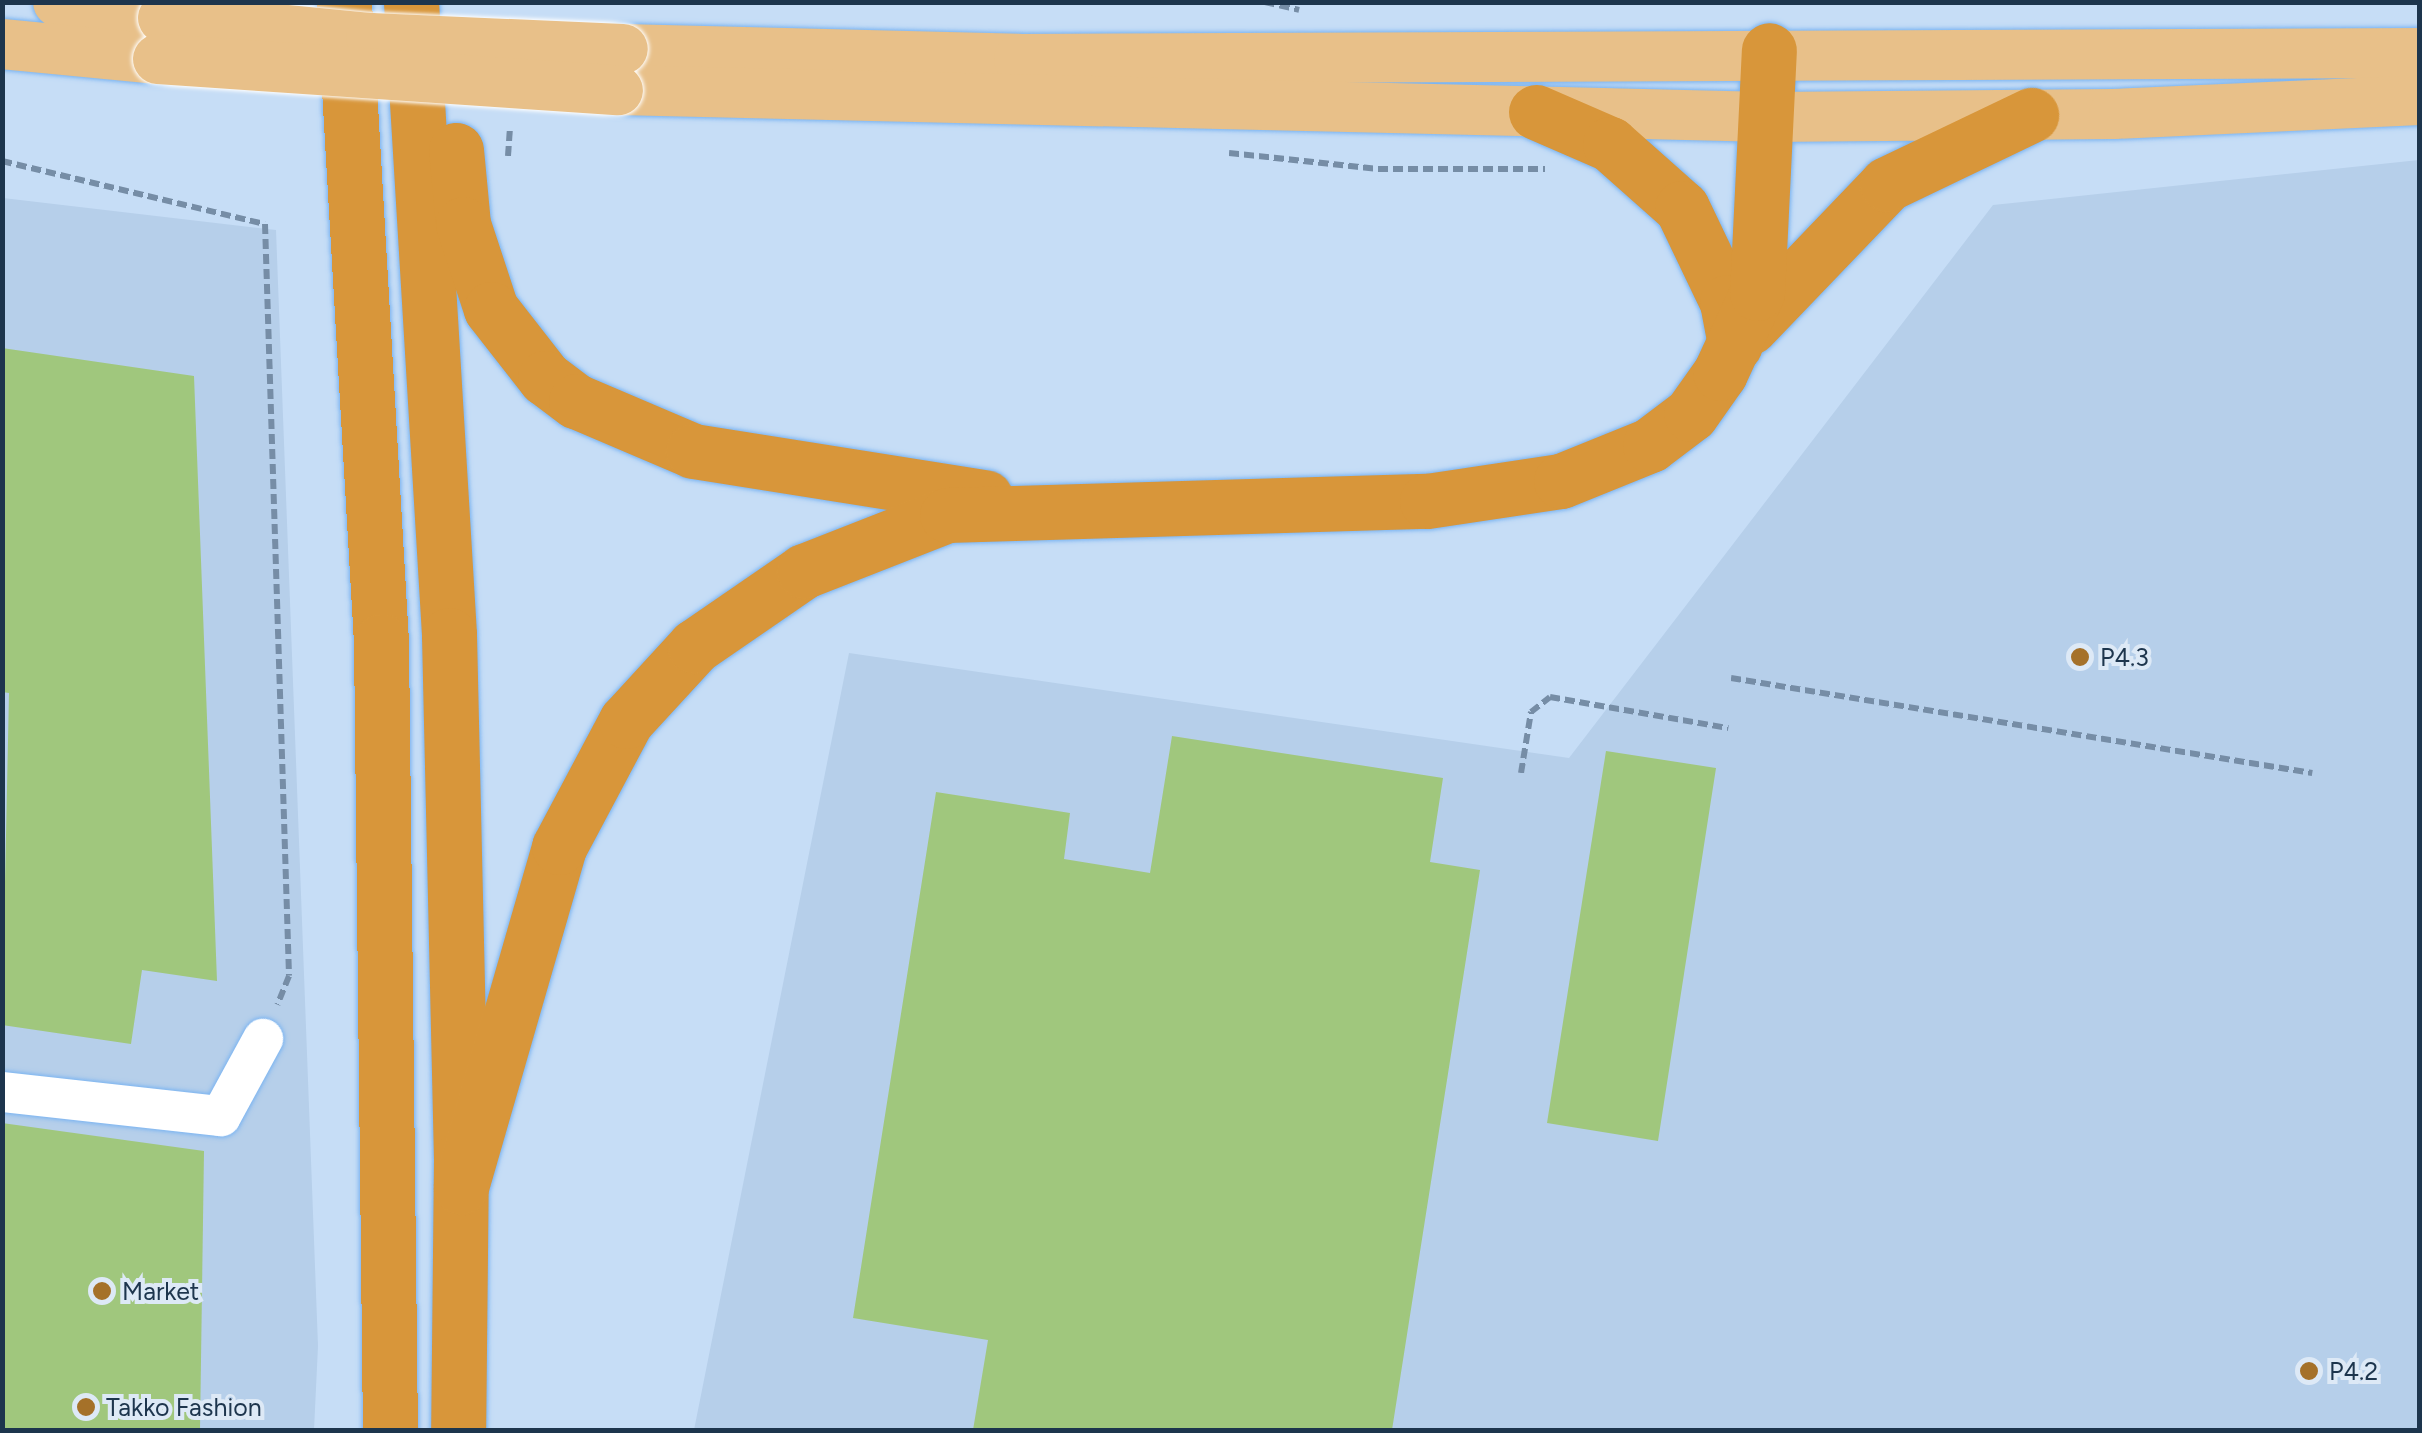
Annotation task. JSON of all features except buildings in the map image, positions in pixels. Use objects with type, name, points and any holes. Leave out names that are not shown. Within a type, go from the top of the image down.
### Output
[{"type":"highway","points":[[344,2],[382,659],[390,1430]]},
{"type":"highway","points":[[412,2],[454,121],[475,270],[492,309],[545,378],[605,417],[693,451],[1067,508]]},
{"type":"highway","points":[[412,2],[448,635],[462,1188],[458,1430]]},
{"type":"highway","points":[[1735,344],[1765,249],[1769,50]]},
{"type":"highway","points":[[1536,112],[1610,144],[1682,208],[1727,302],[1735,344]]},
{"type":"highway","points":[[462,1188],[540,898],[626,721],[695,646],[804,570],[947,514],[1067,508],[1357,505],[1562,481],[1650,445],[1691,414],[1735,344],[1887,184],[2031,116]]},
{"type":"main road","points":[[58,2],[160,39]]},
{"type":"main road","points":[[2,44],[353,37],[620,69],[1536,112],[1768,118],[2031,116],[2420,100]]},
{"type":"main road","points":[[620,69],[1019,59],[1769,50],[2420,53]]},
{"type":"lane","points":[[2,1092],[222,1116],[263,1038]]},
{"type":"path","points":[[2,162],[265,224],[289,976],[263,1038]]},
{"type":"path","points":[[1732,678],[2312,773]]},
{"type":"path","points":[[1521,773],[1530,712],[1550,697],[1728,728]]},
{"type":"shaded area","points":[[2419,160],[2419,1430],[694,1430],[849,653],[1569,758],[1993,205]]},
{"type":"shaded area","points":[[3,198],[276,230],[318,1346],[314,1430],[3,1430]]},
{"type":"place","name":"P4.3","points":[[2080,657]]},
{"type":"place","name":"Market","points":[[102,1291]]},
{"type":"place","name":"P4.2","points":[[2309,1371]]},
{"type":"place","name":"Takko Fashion","points":[[86,1407]]}]
